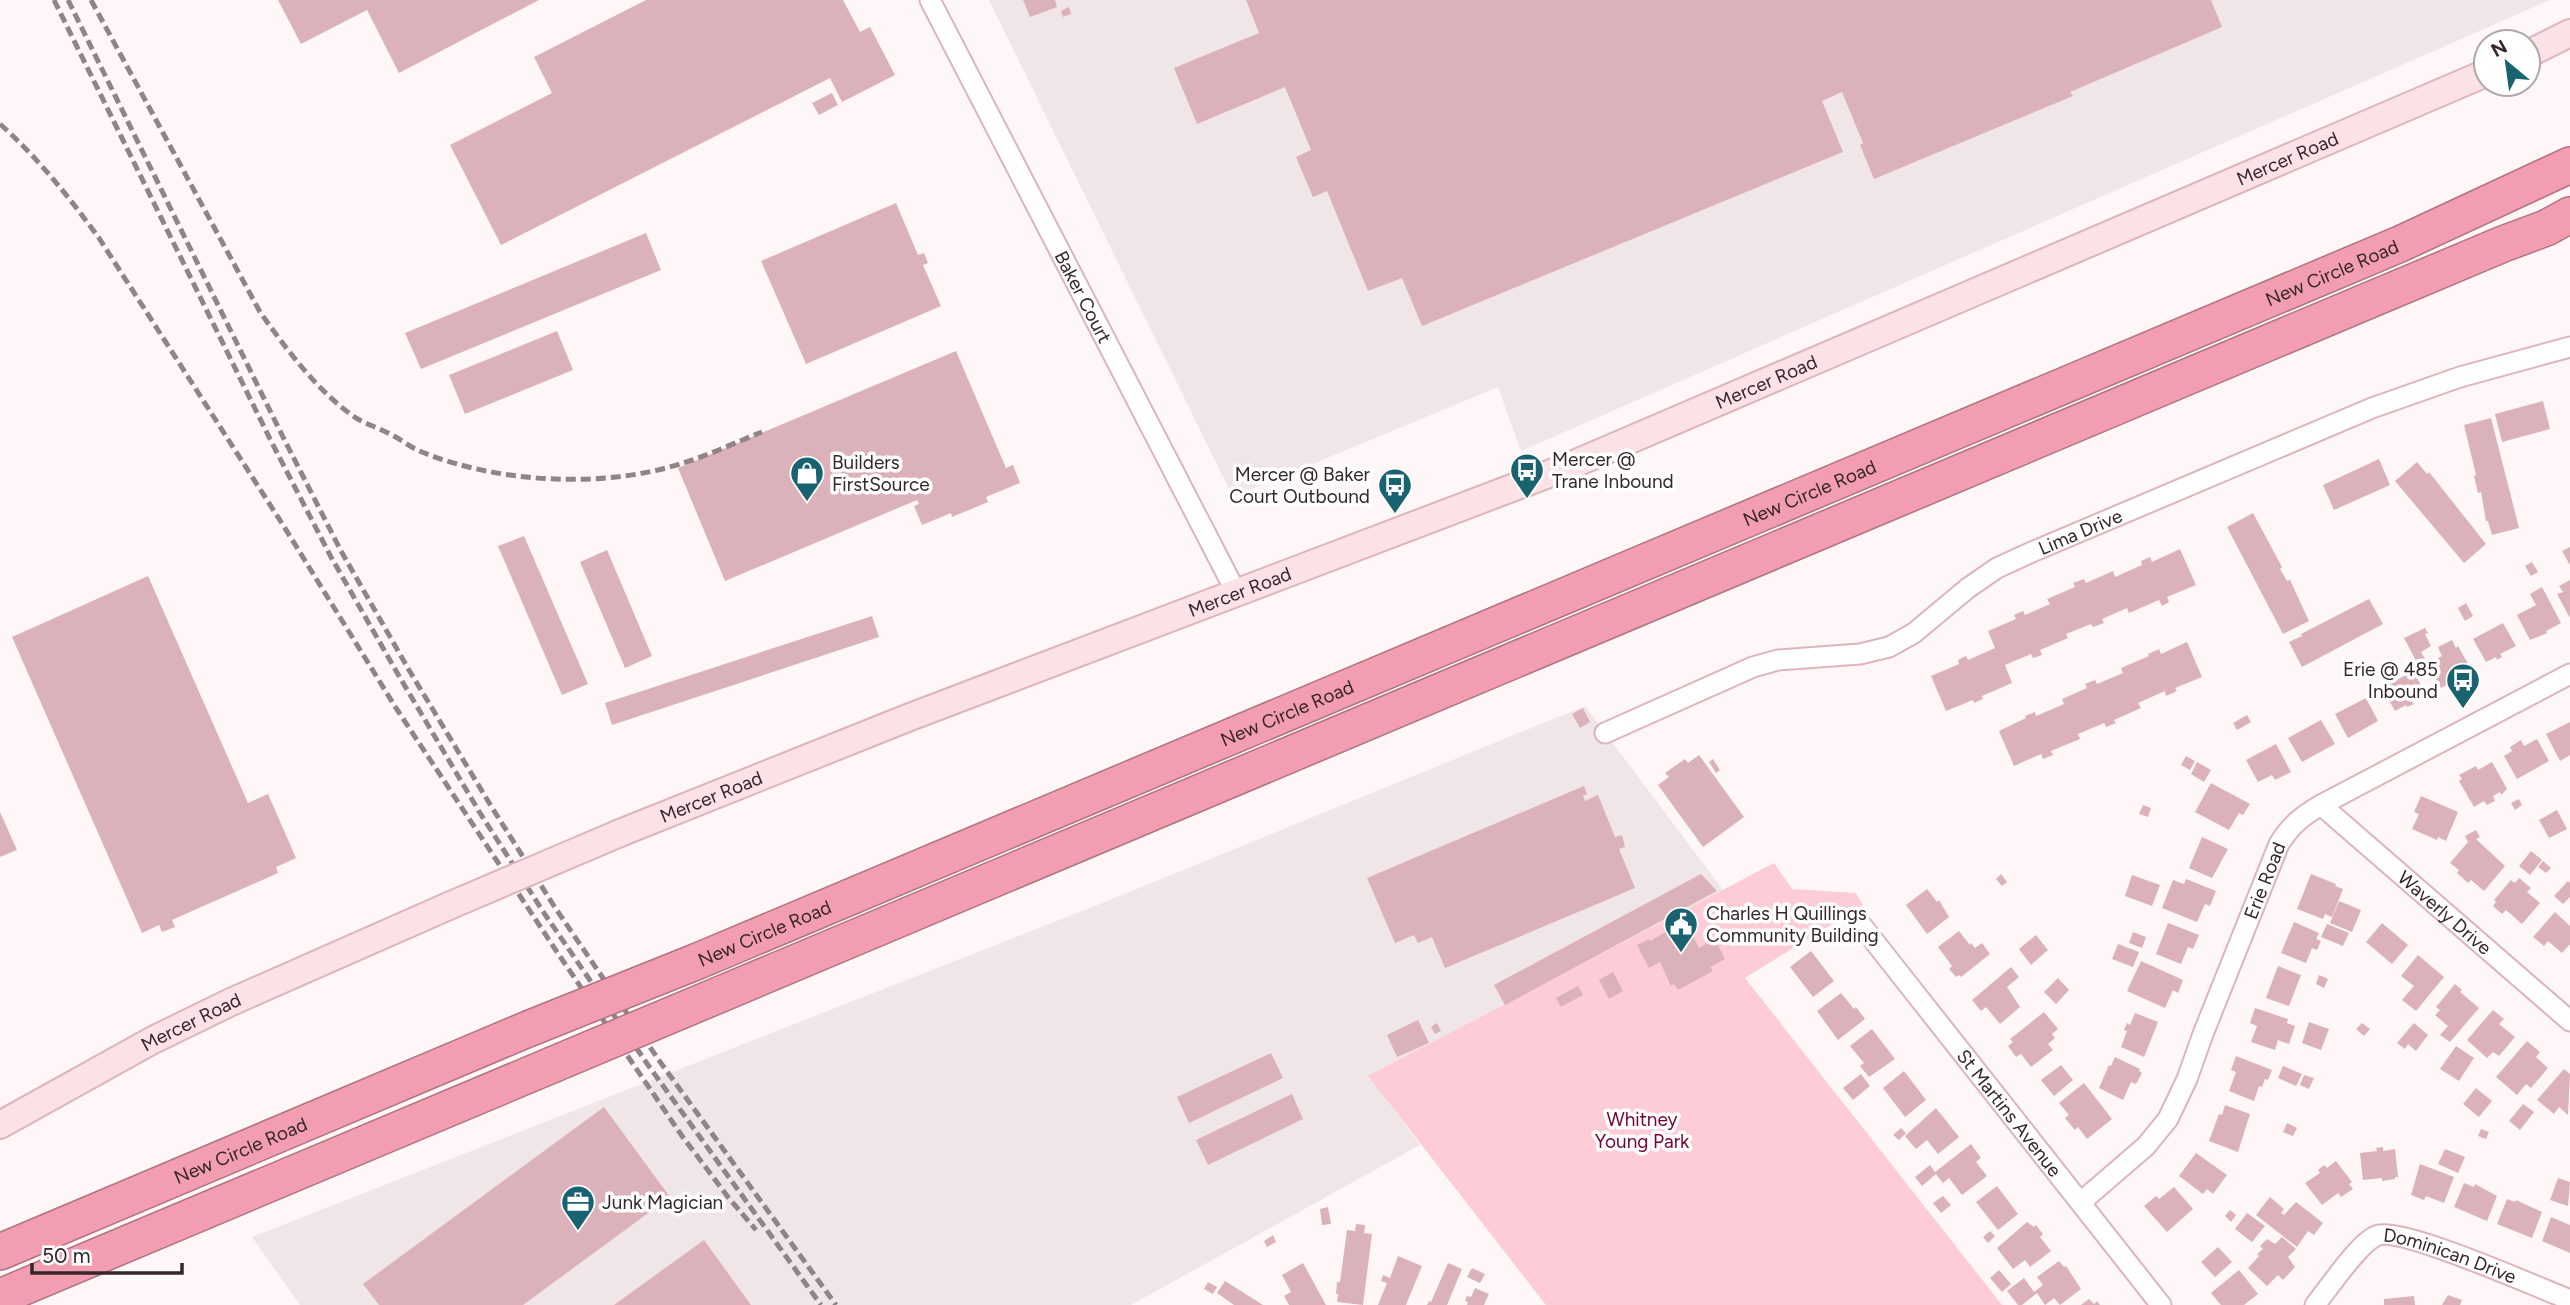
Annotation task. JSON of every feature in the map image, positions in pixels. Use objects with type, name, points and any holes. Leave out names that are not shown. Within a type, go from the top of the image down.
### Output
[{"type":"highway","points":[[2335,271],[2570,145]]},
{"type":"highway","name":"New Circle Road","points":[[0,1252],[2400,244],[2570,165]]},
{"type":"highway","name":"New Circle Road","points":[[0,1297],[2562,221]]},
{"type":"street","name":"Baker Court","points":[[930,0],[1237,594]]},
{"type":"street","points":[[2542,47],[2570,33]]},
{"type":"street","name":"Mercer Road","points":[[0,1125],[153,1040],[231,1002],[620,833],[910,717],[1567,467],[2472,79]]},
{"type":"street","name":"Lima Drive","points":[[1605,733],[1753,667],[1778,660],[1860,654],[1889,647],[1914,633],[1968,588],[1997,568],[2032,552],[2372,408],[2460,377],[2570,348]]},
{"type":"street","name":"Erie Road","points":[[2081,1202],[2146,1146],[2168,1119],[2188,1079],[2278,844],[2289,828],[2300,817],[2321,805],[2570,674]]},
{"type":"street","name":"Waverly Drive","points":[[2321,805],[2570,1021]]},
{"type":"street","name":"St Martins Avenue","points":[[1858,922],[2161,1305]]},
{"type":"street","name":"Dominican Drive","points":[[2315,1305],[2365,1244],[2376,1235],[2387,1233],[2436,1247],[2570,1300]]},
{"type":"shaded area","points":[[989,0],[2550,0],[2486,28],[2472,28],[2472,34],[1521,451],[1498,387],[1233,497]]},
{"type":"shaded area","points":[[1585,706],[1723,890],[1369,1076],[1420,1145],[1131,1305],[300,1305],[252,1237],[1095,906]]},
{"type":"green space","name":"Whitney Young Park","points":[[1774,863],[1792,889],[1856,893],[1863,905],[1745,978],[2002,1305],[1546,1305],[1368,1076]]},
{"type":"building","points":[[278,0],[539,0],[399,73],[367,10],[301,44]]},
{"type":"building","points":[[646,0],[843,0],[860,32],[870,27],[895,75],[842,102],[830,78],[501,245],[450,145],[552,93],[534,57]]},
{"type":"building","points":[[1023,0],[1055,0],[1057,7],[1030,17]]},
{"type":"building","points":[[1246,0],[2211,0],[2222,27],[2070,92],[2073,96],[1874,179],[1860,145],[1863,143],[1842,92],[1822,101],[1843,152],[1422,326],[1402,278],[1368,291],[1327,191],[1313,197],[1296,157],[1311,150],[1285,87],[1197,124],[1174,68],[1259,33]]},
{"type":"building","points":[[1069,7],[1071,14],[1063,17],[1061,11]]},
{"type":"building","points":[[832,93],[838,105],[819,115],[812,103]]},
{"type":"building","points":[[896,203],[918,255],[924,253],[928,263],[923,265],[941,306],[806,364],[761,261]]},
{"type":"building","points":[[646,233],[661,270],[421,369],[405,333]]},
{"type":"building","points":[[557,331],[573,370],[465,414],[449,375]]},
{"type":"building","points":[[956,351],[1006,468],[1013,465],[1020,483],[986,497],[988,502],[952,517],[951,513],[922,525],[914,506],[919,504],[917,500],[725,581],[678,468]]},
{"type":"building","points":[[2543,401],[2550,429],[2502,442],[2495,414]]},
{"type":"building","points":[[2491,418],[2519,528],[2492,535],[2486,521],[2481,492],[2478,493],[2464,425]]},
{"type":"building","points":[[2379,459],[2390,485],[2334,510],[2323,485]]},
{"type":"building","points":[[2417,462],[2427,474],[2429,472],[2486,544],[2464,563],[2395,481]]},
{"type":"building","points":[[2253,513],[2309,621],[2283,634],[2227,527]]},
{"type":"building","points":[[524,536],[588,684],[562,695],[498,546]]},
{"type":"building","points":[[2570,547],[2570,565],[2562,551]]},
{"type":"building","points":[[2180,549],[2196,585],[2167,597],[2169,602],[2162,606],[2159,600],[2129,613],[2127,608],[2102,619],[2104,623],[2093,627],[2091,624],[2066,634],[2068,638],[2040,650],[2042,655],[2033,658],[2031,654],[2005,665],[2012,683],[1982,696],[1983,699],[1974,703],[1973,700],[1946,711],[1931,676],[1959,664],[1958,660],[1966,656],[1968,660],[1995,648],[1988,631],[2016,619],[2014,615],[2023,611],[2025,615],[2050,604],[2047,599],[2075,587],[2073,583],[2084,579],[2086,583],[2113,571],[2115,577],[2142,565],[2141,561],[2150,557],[2152,562]]},
{"type":"building","points":[[607,550],[652,656],[625,668],[580,562]]},
{"type":"building","points":[[2532,562],[2538,572],[2531,576],[2525,566]]},
{"type":"building","points":[[148,576],[248,803],[268,794],[296,858],[276,867],[278,873],[172,920],[175,927],[162,932],[159,925],[142,933],[12,637]]},
{"type":"building","points":[[2570,580],[2570,618],[2557,594],[2563,592],[2559,586]]},
{"type":"building","points":[[2542,587],[2561,623],[2530,640],[2517,615],[2536,605],[2530,594]]},
{"type":"building","points":[[2369,599],[2383,624],[2302,667],[2289,642]]},
{"type":"building","points":[[2466,603],[2473,616],[2465,621],[2458,608]]},
{"type":"building","points":[[872,616],[879,637],[612,725],[605,703]]},
{"type":"building","points":[[2503,623],[2516,646],[2500,654],[2502,657],[2497,660],[2496,657],[2486,662],[2473,639]]},
{"type":"building","points":[[2425,628],[2431,646],[2421,652],[2428,664],[2442,656],[2438,647],[2452,640],[2472,671],[2457,679],[2459,682],[2454,685],[2452,682],[2441,688],[2430,668],[2422,672],[2404,638]]},
{"type":"building","points":[[2187,642],[2202,677],[2175,688],[2177,691],[2166,696],[2165,691],[2138,703],[2141,708],[2114,720],[2116,723],[2106,727],[2104,723],[2078,734],[2080,739],[2051,751],[2053,755],[2043,759],[2041,754],[2014,766],[1999,731],[2026,718],[2025,716],[2035,712],[2036,716],[2064,704],[2062,699],[2087,688],[2085,684],[2095,680],[2097,684],[2123,673],[2121,668],[2149,656],[2148,654],[2159,649],[2161,654]]},
{"type":"building","points":[[2413,671],[2426,694],[2412,702],[2414,704],[2395,711],[2382,688]]},
{"type":"building","points":[[2366,698],[2378,721],[2348,738],[2335,714]]},
{"type":"building","points":[[1583,708],[1590,722],[1580,728],[1572,714]]},
{"type":"building","points":[[2247,715],[2251,722],[2237,730],[2233,723]]},
{"type":"building","points":[[2321,720],[2335,744],[2302,762],[2288,738]]},
{"type":"building","points":[[2570,722],[2570,755],[2560,761],[2546,734]]},
{"type":"building","points":[[2537,739],[2549,761],[2517,779],[2504,756],[2512,751],[2510,747],[2521,740],[2524,746]]},
{"type":"building","points":[[2276,744],[2291,772],[2275,780],[2272,775],[2258,782],[2246,760]]},
{"type":"building","points":[[1699,755],[1744,817],[1703,847],[1658,785],[1669,777],[1665,773],[1685,759],[1688,763]]},
{"type":"building","points":[[2186,756],[2195,761],[2190,770],[2181,765]]},
{"type":"building","points":[[1713,759],[1720,770],[1716,773],[1709,762]]},
{"type":"building","points":[[2197,762],[2211,770],[2204,782],[2191,774]]},
{"type":"building","points":[[2492,762],[2507,789],[2501,795],[2500,792],[2493,796],[2495,801],[2487,805],[2484,801],[2474,807],[2459,781],[2462,779],[2459,775],[2476,766],[2478,770]]},
{"type":"building","points":[[2211,783],[2250,804],[2243,815],[2239,813],[2229,830],[2195,812]]},
{"type":"building","points":[[1584,786],[1587,794],[1583,796],[1585,801],[1598,795],[1615,837],[1622,835],[1625,847],[1619,849],[1635,888],[1445,968],[1432,937],[1418,943],[1414,935],[1395,943],[1367,878]]},
{"type":"building","points":[[2421,796],[2458,812],[2446,841],[2412,829],[2419,814],[2414,812]]},
{"type":"building","points":[[2519,799],[2522,805],[2515,810],[2511,803]]},
{"type":"building","points":[[2143,805],[2151,808],[2148,817],[2139,814]]},
{"type":"building","points":[[2557,810],[2567,829],[2549,838],[2539,820]]},
{"type":"building","points":[[0,812],[17,850],[0,857]]},
{"type":"building","points":[[2476,830],[2480,837],[2476,839],[2505,866],[2484,891],[2471,880],[2468,883],[2450,863],[2468,842],[2465,836]]},
{"type":"building","points":[[2202,837],[2228,849],[2212,878],[2189,868]]},
{"type":"building","points":[[2531,851],[2542,860],[2530,875],[2519,866]]},
{"type":"building","points":[[2543,861],[2551,868],[2546,873],[2538,867]]},
{"type":"building","points":[[1701,874],[1717,891],[1505,1005],[1494,985]]},
{"type":"building","points":[[2001,874],[2007,882],[2002,886],[1996,879]]},
{"type":"building","points":[[2311,874],[2343,889],[2332,917],[2325,914],[2323,919],[2297,909]]},
{"type":"building","points":[[2132,875],[2160,885],[2152,906],[2125,896]]},
{"type":"building","points":[[2519,878],[2531,888],[2527,892],[2540,903],[2522,924],[2506,910],[2502,914],[2493,906],[2496,902],[2494,900],[2511,880],[2515,883]]},
{"type":"building","points":[[2186,879],[2216,891],[2210,906],[2205,904],[2197,922],[2162,908],[2173,880],[2184,884]]},
{"type":"building","points":[[2568,881],[2570,897],[2563,904],[2554,896]]},
{"type":"building","points":[[1927,889],[1937,902],[1939,900],[1949,917],[1927,934],[1906,905]]},
{"type":"building","points":[[2339,901],[2361,910],[2352,932],[2330,923]]},
{"type":"building","points":[[2555,912],[2570,926],[2570,944],[2562,953],[2548,941],[2544,946],[2533,937]]},
{"type":"building","points":[[1685,921],[1699,948],[1715,939],[1725,959],[1710,967],[1713,971],[1678,990],[1674,984],[1671,986],[1660,962],[1649,968],[1637,945],[1649,939],[1650,941]]},
{"type":"building","points":[[2294,922],[2319,933],[2316,939],[2321,941],[2317,950],[2312,948],[2306,963],[2281,953]]},
{"type":"building","points":[[2168,923],[2199,935],[2193,949],[2188,947],[2181,964],[2156,954]]},
{"type":"building","points":[[2382,923],[2408,945],[2392,964],[2366,942]]},
{"type":"building","points":[[2327,924],[2349,933],[2343,946],[2321,937]]},
{"type":"building","points":[[1959,931],[1970,945],[1971,943],[1975,948],[1982,943],[1990,954],[1961,977],[1956,977],[1949,969],[1952,966],[1938,947]]},
{"type":"building","points":[[2133,932],[2146,937],[2142,948],[2129,943]]},
{"type":"building","points":[[2036,935],[2048,950],[2031,965],[2019,949]]},
{"type":"building","points":[[2118,944],[2139,952],[2133,967],[2112,959]]},
{"type":"building","points":[[1811,951],[1834,981],[1813,997],[1790,967]]},
{"type":"building","points":[[2418,955],[2444,977],[2416,1011],[2402,1000],[2414,986],[2401,976]]},
{"type":"building","points":[[2141,961],[2183,980],[2178,993],[2173,990],[2165,1008],[2127,991]]},
{"type":"building","points":[[2278,966],[2301,975],[2289,1006],[2266,998]]},
{"type":"building","points":[[2011,967],[2019,977],[2007,987],[2020,1007],[2000,1024],[1986,1007],[1981,1011],[1972,1000]]},
{"type":"building","points":[[1613,972],[1623,991],[1609,999],[1599,980]]},
{"type":"building","points":[[2319,975],[2328,979],[2324,988],[2316,984]]},
{"type":"building","points":[[2058,978],[2069,990],[2056,1004],[2044,992]]},
{"type":"building","points":[[2455,984],[2462,990],[2460,992],[2479,1008],[2450,1042],[2440,1035],[2448,1026],[2435,1015],[2440,1010],[2436,1007]]},
{"type":"building","points":[[1578,986],[1583,995],[1561,1007],[1556,998]]},
{"type":"building","points":[[1841,993],[1865,1019],[1838,1040],[1817,1011]]},
{"type":"building","points":[[2255,1008],[2288,1019],[2287,1023],[2295,1026],[2289,1044],[2278,1040],[2275,1050],[2251,1042],[2257,1026],[2250,1023]]},
{"type":"building","points":[[2493,1010],[2504,1019],[2499,1024],[2515,1037],[2499,1056],[2493,1052],[2487,1058],[2467,1040]]},
{"type":"building","points":[[2044,1012],[2058,1029],[2052,1034],[2055,1038],[2048,1044],[2053,1050],[2031,1067],[2021,1054],[2016,1057],[2008,1046],[2013,1042],[2010,1039]]},
{"type":"building","points":[[2135,1013],[2158,1022],[2144,1057],[2121,1047],[2127,1031],[2124,1030],[2127,1023],[2130,1025]]},
{"type":"building","points":[[1418,1020],[1429,1043],[1397,1057],[1387,1035]]},
{"type":"building","points":[[2309,1022],[2329,1029],[2321,1050],[2302,1043]]},
{"type":"building","points":[[1437,1023],[1441,1031],[1435,1034],[1431,1027]]},
{"type":"building","points":[[2362,1023],[2370,1029],[2364,1036],[2356,1029]]},
{"type":"building","points":[[2414,1023],[2428,1035],[2416,1051],[2408,1044],[2405,1049],[2397,1043]]},
{"type":"building","points":[[1872,1029],[1895,1059],[1869,1077],[1860,1066],[1864,1063],[1850,1046]]},
{"type":"building","points":[[2527,1041],[2540,1052],[2536,1057],[2548,1068],[2531,1088],[2526,1084],[2517,1095],[2496,1077]]},
{"type":"building","points":[[2456,1046],[2474,1058],[2459,1081],[2440,1069]]},
{"type":"building","points":[[1271,1053],[1283,1078],[1189,1123],[1177,1097]]},
{"type":"building","points":[[2236,1056],[2272,1070],[2268,1080],[2265,1079],[2262,1087],[2259,1086],[2254,1101],[2229,1091],[2236,1072],[2231,1070]]},
{"type":"building","points":[[2115,1057],[2140,1069],[2142,1073],[2136,1084],[2131,1082],[2123,1100],[2099,1088]]},
{"type":"building","points":[[2061,1065],[2073,1080],[2054,1096],[2041,1080]]},
{"type":"building","points":[[2283,1066],[2302,1074],[2296,1086],[2278,1078]]},
{"type":"building","points":[[2564,1069],[2570,1074],[2568,1115],[2559,1107],[2554,1114],[2537,1100]]},
{"type":"building","points":[[1904,1071],[1926,1100],[1905,1117],[1883,1088]]},
{"type":"building","points":[[1861,1074],[1870,1086],[1853,1100],[1843,1088]]},
{"type":"building","points":[[2304,1075],[2314,1078],[2309,1089],[2300,1085]]},
{"type":"building","points":[[2084,1083],[2112,1119],[2087,1139],[2078,1127],[2075,1130],[2065,1118],[2069,1115],[2059,1103]]},
{"type":"building","points":[[2476,1088],[2492,1101],[2479,1117],[2463,1104]]},
{"type":"building","points":[[1292,1094],[1303,1119],[1208,1165],[1196,1140]]},
{"type":"building","points":[[2523,1104],[2534,1112],[2520,1130],[2509,1121]]},
{"type":"building","points":[[2225,1105],[2250,1114],[2238,1152],[2209,1141]]},
{"type":"building","points":[[604,1107],[670,1197],[523,1305],[379,1305],[363,1284]]},
{"type":"building","points":[[1936,1108],[1959,1137],[1938,1154],[1927,1140],[1916,1149],[1905,1136]]},
{"type":"building","points":[[2287,1123],[2297,1128],[2293,1136],[2283,1132]]},
{"type":"building","points":[[1901,1128],[1906,1133],[1899,1140],[1893,1135]]},
{"type":"building","points":[[2481,1129],[2489,1132],[2486,1139],[2478,1136]]},
{"type":"building","points":[[1971,1144],[1981,1158],[1976,1162],[1987,1176],[1962,1195],[1949,1178],[1943,1183],[1936,1174],[1922,1186],[1915,1177],[1930,1165],[1935,1172]]},
{"type":"building","points":[[2383,1147],[2383,1151],[2395,1149],[2398,1177],[2382,1181],[2382,1178],[2363,1180],[2360,1153],[2377,1151],[2376,1148]]},
{"type":"building","points":[[2445,1149],[2465,1157],[2458,1173],[2438,1164]]},
{"type":"building","points":[[2196,1153],[2227,1175],[2213,1194],[2207,1189],[2203,1194],[2179,1176]]},
{"type":"building","points":[[2336,1161],[2352,1182],[2349,1184],[2353,1189],[2341,1197],[2338,1193],[2322,1205],[2305,1183],[2320,1173],[2318,1170],[2324,1165],[2327,1168]]},
{"type":"building","points":[[2420,1164],[2454,1177],[2444,1203],[2426,1196],[2424,1200],[2411,1195]]},
{"type":"building","points":[[2558,1178],[2570,1182],[2568,1206],[2550,1200]]},
{"type":"building","points":[[2464,1183],[2474,1187],[2475,1184],[2497,1196],[2487,1221],[2454,1207]]},
{"type":"building","points":[[1997,1186],[2018,1214],[1998,1230],[1976,1202]]},
{"type":"building","points":[[2174,1187],[2193,1209],[2167,1232],[2144,1206],[2156,1196],[2159,1199]]},
{"type":"building","points":[[1943,1196],[1951,1205],[1941,1213],[1933,1203]]},
{"type":"building","points":[[2270,1197],[2284,1209],[2281,1213],[2284,1215],[2296,1202],[2323,1223],[2314,1235],[2308,1231],[2297,1247],[2256,1215]]},
{"type":"building","points":[[2507,1199],[2516,1200],[2542,1212],[2532,1238],[2497,1224]]},
{"type":"building","points":[[1328,1207],[1331,1224],[1322,1225],[1320,1209]]},
{"type":"building","points":[[2230,1210],[2236,1215],[2231,1222],[2225,1216]]},
{"type":"building","points":[[2247,1213],[2265,1226],[2252,1242],[2235,1229]]},
{"type":"building","points":[[2551,1217],[2570,1225],[2570,1253],[2542,1241]]},
{"type":"building","points":[[2027,1222],[2034,1227],[2036,1225],[2043,1234],[2040,1237],[2051,1251],[2030,1267],[2025,1260],[2013,1269],[1997,1248]]},
{"type":"building","points":[[1356,1224],[1365,1225],[1364,1233],[1372,1234],[1363,1305],[1337,1302],[1336,1294],[1347,1230],[1355,1231]]},
{"type":"building","points":[[1990,1231],[1995,1236],[1988,1243],[1983,1237]]},
{"type":"building","points":[[1273,1235],[1276,1242],[1267,1247],[1264,1241]]},
{"type":"building","points":[[2282,1237],[2296,1249],[2288,1257],[2295,1267],[2283,1280],[2278,1275],[2267,1286],[2248,1268],[2259,1256],[2257,1254],[2263,1249],[2260,1246],[2267,1239],[2275,1244]]},
{"type":"building","points":[[704,1240],[751,1305],[614,1305]]},
{"type":"building","points":[[2218,1247],[2232,1262],[2215,1277],[2201,1262]]},
{"type":"building","points":[[1398,1256],[1422,1266],[1406,1305],[1378,1305],[1387,1283],[1381,1281],[1383,1275],[1390,1278]]},
{"type":"building","points":[[2059,1261],[2066,1266],[2081,1289],[2060,1305],[2054,1298],[2045,1305],[2037,1293],[2022,1305],[2018,1305],[2007,1291],[2024,1278],[2034,1292],[2043,1285],[2037,1277]]},
{"type":"building","points":[[1303,1263],[1326,1305],[1289,1305],[1284,1296],[1291,1292],[1282,1275]]},
{"type":"building","points":[[1448,1263],[1462,1269],[1447,1305],[1427,1305],[1431,1302]]},
{"type":"building","points":[[1472,1268],[1485,1274],[1480,1283],[1467,1277]]},
{"type":"building","points":[[1999,1270],[2011,1284],[2002,1292],[1990,1278]]},
{"type":"building","points":[[2239,1270],[2258,1294],[2244,1305],[2221,1305],[2211,1293]]},
{"type":"building","points":[[1225,1281],[1263,1305],[1234,1305],[1217,1293]]},
{"type":"building","points":[[1208,1282],[1217,1287],[1213,1294],[1204,1289]]},
{"type":"building","points":[[1475,1288],[1489,1294],[1484,1305],[1467,1305],[1467,1296],[1471,1297]]},
{"type":"building","points":[[2448,1295],[2462,1300],[2460,1305],[2442,1305]]},
{"type":"building","points":[[2414,1296],[2415,1305],[2384,1305],[2384,1299]]},
{"type":"building","points":[[2089,1299],[2094,1304],[2097,1301],[2100,1305],[2081,1305]]},
{"type":"railway","points":[[54,0],[271,441],[331,557],[399,676],[480,813],[544,913],[648,1065],[821,1305]]},
{"type":"railway","points":[[68,0],[341,551],[409,670],[554,906],[658,1059],[836,1305]]},
{"type":"railway","points":[[91,0],[260,312],[316,383],[356,418],[418,450],[452,462],[517,476],[551,479],[620,477],[652,471],[693,460],[762,432]]},
{"type":"railway","points":[[0,124],[52,178],[99,238],[283,525],[396,708],[557,952],[682,1136],[756,1230]]},
{"type":"place","name":"Mercer @ Trane Inbound","points":[[1527,500]]},
{"type":"place","name":"Builders FirstSource","points":[[807,503]]},
{"type":"place","name":"Mercer @ Baker Court Outbound","points":[[1395,515]]},
{"type":"place","name":"Erie @ 485 Inbound","points":[[2463,710]]},
{"type":"place","name":"Charles H Quillings Community Building","points":[[1681,954]]},
{"type":"place","name":"Junk Magician","points":[[578,1232]]}]
